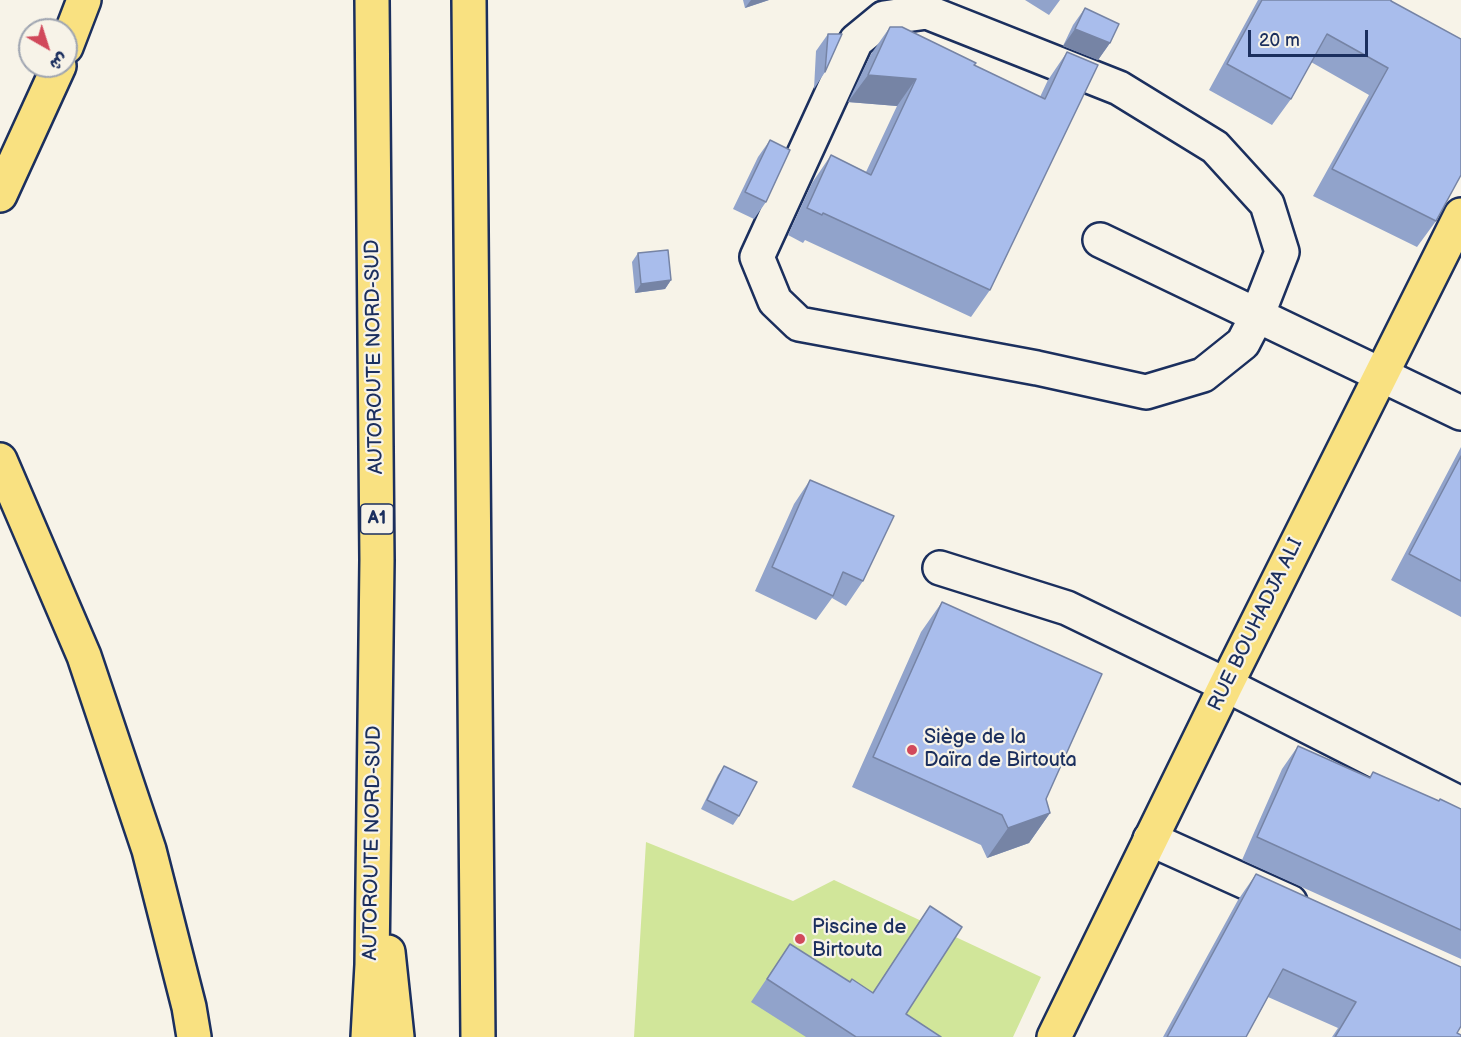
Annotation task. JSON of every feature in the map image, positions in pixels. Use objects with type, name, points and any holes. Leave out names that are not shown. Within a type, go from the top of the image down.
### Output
[{"type":"main road","points":[[77,18],[84,0]]},
{"type":"main road","name":"AUTOROUTE NORD-SUD","points":[[368,1037],[372,965],[377,548],[372,0]]},
{"type":"main road","points":[[470,0],[478,1037]]},
{"type":"main road","points":[[0,195],[54,78]]},
{"type":"main road","name":"RUE BOUHADJA ALI","points":[[1054,1037],[1226,685],[1461,215]]},
{"type":"main road","points":[[0,460],[88,668],[149,850],[189,1007],[194,1037]]},
{"type":"main road","points":[[374,817],[397,1037]]},
{"type":"street","points":[[927,12],[1119,88],[1215,147],[1267,204],[1282,252],[1257,316],[1243,343],[1203,375],[1146,392],[1037,368],[799,324],[775,301],[757,257],[856,41],[884,18],[927,12]]},
{"type":"street","points":[[1100,240],[1461,413]]},
{"type":"street","points":[[940,568],[1067,608],[1226,685],[1461,804]]},
{"type":"street","points":[[1150,839],[1322,917]]},
{"type":"green space","name":"Piscine de Birtouta","points":[[646,842],[793,901],[834,880],[1041,977],[1013,1037],[634,1037]]},
{"type":"building","points":[[1262,0],[1391,0],[1461,39],[1461,175],[1436,221],[1332,169],[1388,68],[1327,34],[1291,99],[1227,64]]},
{"type":"building","points":[[1085,8],[1119,24],[1110,43],[1075,29]]},
{"type":"building","points":[[890,27],[902,27],[1045,99],[1067,52],[1098,65],[990,290],[823,213],[822,215],[807,208],[831,155],[871,175],[916,79],[868,75]]},
{"type":"building","points":[[828,34],[842,34],[825,72]]},
{"type":"building","points":[[770,140],[790,150],[766,202],[745,192]]},
{"type":"building","points":[[668,250],[671,280],[641,284],[638,253]]},
{"type":"building","points":[[1461,456],[1461,581],[1409,554]]},
{"type":"building","points":[[810,480],[894,516],[863,581],[843,572],[833,596],[772,567]]},
{"type":"building","name":"Siège de la Daïra de Birtouta","points":[[942,602],[1102,674],[1046,799],[1050,813],[1008,828],[1002,815],[873,757]]},
{"type":"building","points":[[1298,746],[1370,778],[1373,772],[1461,809],[1461,930],[1257,837]]},
{"type":"building","points":[[724,766],[757,782],[739,816],[707,800]]},
{"type":"building","points":[[1256,874],[1461,967],[1461,1026],[1457,1033],[1461,1037],[1335,1037],[1356,1002],[1283,969],[1246,1037],[1167,1037]]},
{"type":"building","points":[[930,906],[962,927],[906,1014],[941,1037],[856,1037],[767,979],[790,944],[850,982],[852,979],[873,993]]},
{"type":"place","name":"Siège de la Daïra de Birtouta","points":[[912,750]]},
{"type":"place","name":"Piscine de Birtouta","points":[[800,939]]}]
